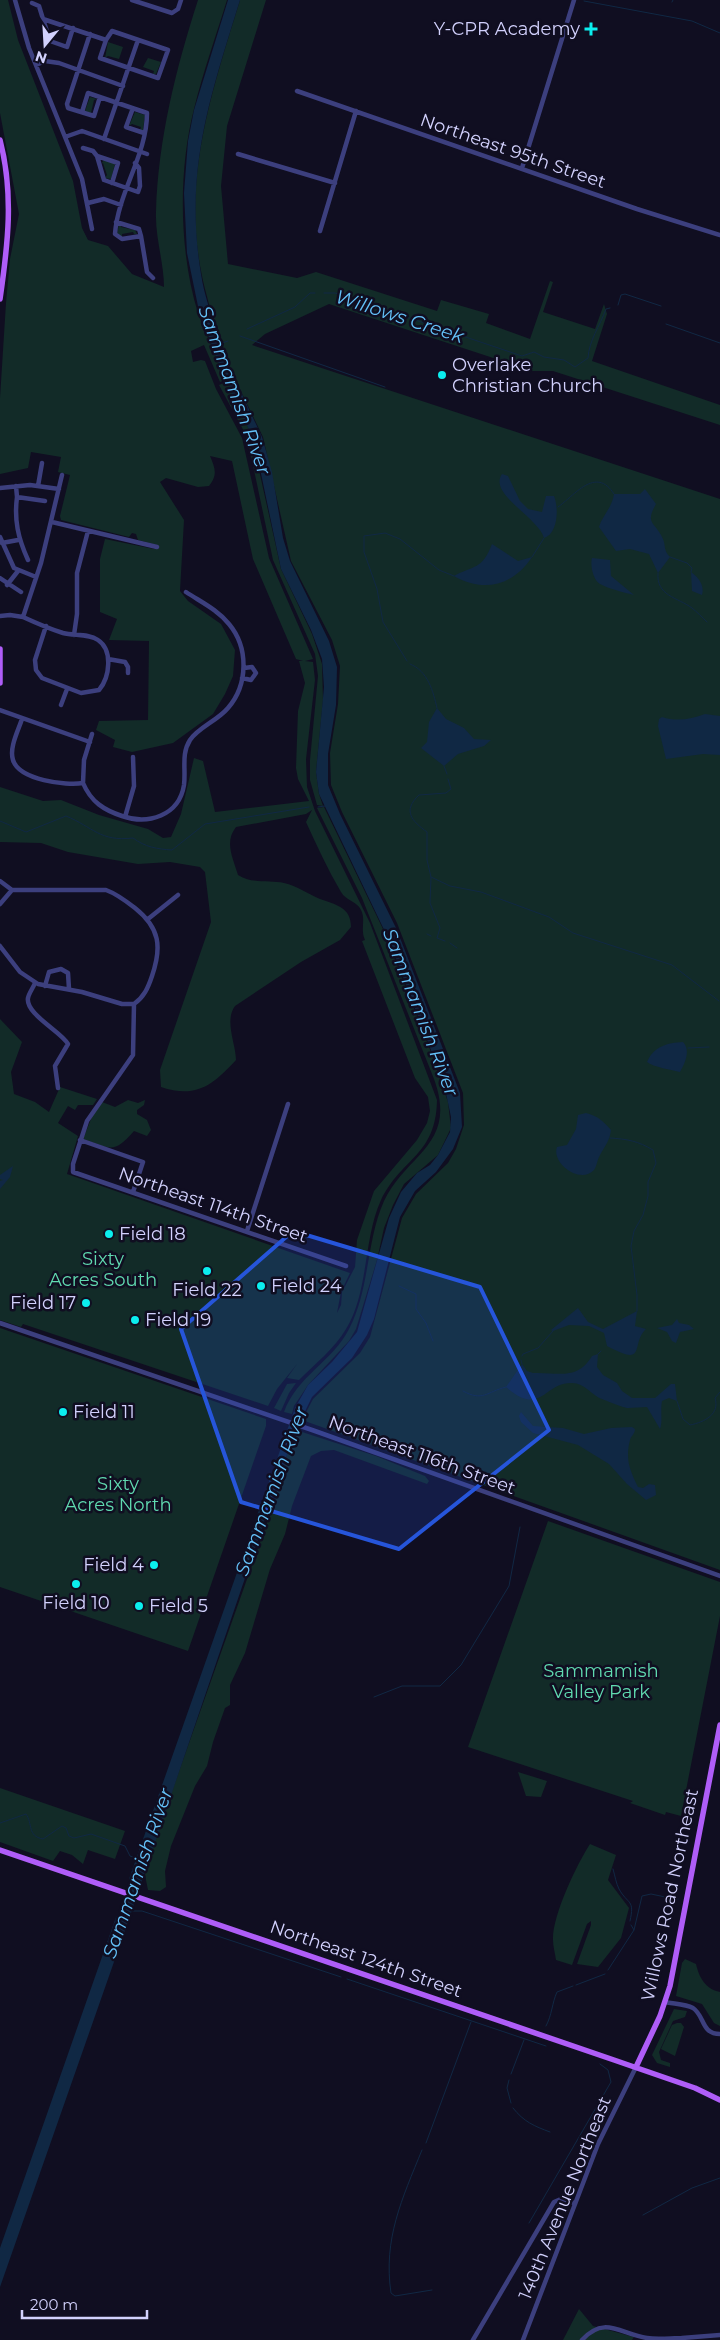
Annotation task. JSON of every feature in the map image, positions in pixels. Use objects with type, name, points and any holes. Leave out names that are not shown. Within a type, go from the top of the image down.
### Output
[{"type":"main road","points":[[0,140],[7,167],[10,215],[0,299]]},
{"type":"main road","points":[[0,649],[0,682]]},
{"type":"main road","name":"Willows Road Northeast","points":[[636,2067],[665,2002],[676,1959],[720,1725]]},
{"type":"main road","name":"Northeast 124th Street","points":[[0,1850],[636,2067],[695,2088],[720,2100]]},
{"type":"street","points":[[15,0],[20,22],[65,137],[88,203],[92,228]]},
{"type":"street","points":[[132,0],[172,14],[178,9],[181,0]]},
{"type":"street","points":[[522,168],[574,0]]},
{"type":"street","points":[[32,3],[39,6],[50,42],[67,47],[73,28]]},
{"type":"street","points":[[43,19],[106,40]]},
{"type":"street","points":[[112,31],[138,40],[168,50],[158,78],[100,58],[106,40],[112,31]]},
{"type":"street","points":[[90,34],[67,104],[68,108],[94,116],[100,97]]},
{"type":"street","points":[[104,139],[138,40]]},
{"type":"street","points":[[36,65],[51,61],[123,86]]},
{"type":"street","name":"Northeast 95th Street","points":[[297,91],[637,209],[720,235]]},
{"type":"street","points":[[82,112],[88,93],[147,113],[139,151],[116,222],[116,234],[119,238],[141,236]]},
{"type":"street","points":[[133,108],[126,127],[144,133]]},
{"type":"street","points":[[320,231],[356,111]]},
{"type":"street","points":[[65,137],[82,132],[147,154]]},
{"type":"street","points":[[83,148],[93,151],[97,156],[104,180],[138,192],[140,186],[139,168],[135,163]]},
{"type":"street","points":[[238,154],[336,182]]},
{"type":"street","points":[[97,156],[118,163],[112,183]]},
{"type":"street","points":[[88,203],[104,199],[121,205]]},
{"type":"street","points":[[116,222],[139,229],[147,272],[153,278]]},
{"type":"street","points":[[38,486],[42,463]]},
{"type":"street","points":[[23,617],[52,522],[62,475]]},
{"type":"street","points":[[16,486],[15,514],[18,540],[28,560]]},
{"type":"street","points":[[0,488],[38,486],[59,489]]},
{"type":"street","points":[[17,497],[45,501]]},
{"type":"street","points":[[52,522],[157,547]]},
{"type":"street","points":[[74,635],[77,614],[77,573],[88,531]]},
{"type":"street","points":[[0,537],[9,562],[18,571],[36,577]]},
{"type":"street","points":[[2,544],[18,540]]},
{"type":"street","points":[[7,584],[18,571]]},
{"type":"street","points":[[0,578],[20,592]]},
{"type":"street","points":[[92,734],[82,770],[83,784],[87,792],[100,806],[125,817],[143,820],[162,816],[173,807],[183,790],[185,754],[189,742],[229,707],[242,678],[244,668],[238,638],[229,623],[214,610],[186,592]]},
{"type":"street","points":[[0,616],[23,617],[74,635],[92,637],[103,645],[108,659],[107,676],[99,690],[85,694],[67,689],[46,681],[37,672],[35,660],[46,626]]},
{"type":"street","points":[[108,659],[125,662],[128,667],[128,673]]},
{"type":"street","points":[[242,678],[251,680],[256,673],[252,667],[244,668]]},
{"type":"street","points":[[61,705],[67,689]]},
{"type":"street","points":[[0,710],[90,742]]},
{"type":"street","points":[[22,719],[12,754],[14,763],[20,770],[59,784],[83,784]]},
{"type":"street","points":[[125,817],[134,786],[133,757]]},
{"type":"street","points":[[0,881],[12,890],[106,890],[115,894],[148,919],[158,942],[157,962],[146,992],[134,1004],[133,1055],[90,1115],[80,1140],[143,1162],[133,1192]]},
{"type":"street","points":[[0,904],[12,890]]},
{"type":"street","points":[[148,919],[178,895]]},
{"type":"street","points":[[0,946],[20,972],[35,983],[69,989],[122,1004],[134,1004]]},
{"type":"street","points":[[45,986],[49,972],[61,970],[68,973],[69,989]]},
{"type":"street","points":[[35,983],[28,999],[29,1004],[43,1021],[68,1044],[55,1066],[58,1088]]},
{"type":"street","points":[[247,1231],[288,1104]]},
{"type":"street","name":"Northeast 114th Street","points":[[80,1140],[72,1170],[76,1173],[346,1266]]},
{"type":"street","name":"Northeast 116th Street","points":[[0,1323],[315,1431],[720,1576]]},
{"type":"street","points":[[665,2002],[691,2008],[697,2012],[705,2028],[714,2034],[720,2034]]},
{"type":"street","name":"140th Avenue Northeast","points":[[523,2340],[574,2203],[608,2120],[636,2067]]},
{"type":"street","points":[[473,2340],[554,2202],[561,2199],[574,2203]]},
{"type":"street","points":[[582,2340],[598,2327],[611,2327],[645,2338],[683,2339],[720,2335]]},
{"type":"highlighted area","points":[[293,1231],[480,1287],[549,1430],[399,1549],[241,1502],[181,1329]]},
{"type":"green space","name":"Sixty Acres South","points":[[0,0],[8,0],[18,40],[73,181],[82,228],[88,240],[108,246],[132,274],[164,287],[156,212],[157,185],[164,131],[182,52],[198,0],[227,0],[194,109],[185,158],[183,211],[187,264],[198,313],[227,379],[220,382],[204,345],[191,351],[193,362],[205,361],[216,389],[242,438],[269,558],[313,659],[305,661],[313,662],[315,680],[306,759],[307,787],[315,811],[370,923],[437,1100],[431,1133],[417,1155],[389,1186],[375,1215],[359,1299],[346,1329],[331,1349],[299,1380],[287,1378],[297,1364],[277,1389],[268,1406],[23,1324],[21,1327],[0,1320],[0,1019],[22,1042],[11,1072],[14,1094],[35,1102],[49,1112],[60,1087],[97,1099],[93,1105],[78,1105],[75,1110],[68,1106],[58,1123],[78,1136],[67,1174],[350,1273],[341,1292],[337,1313],[341,1305],[342,1292],[355,1267],[357,1240],[374,1191],[417,1140],[427,1123],[430,1111],[428,1097],[415,1078],[362,941],[365,940],[361,910],[341,892],[306,822],[312,810],[306,814],[236,827],[232,833],[230,844],[238,875],[249,880],[289,884],[337,905],[348,915],[351,927],[340,940],[301,962],[235,1006],[230,1025],[236,1060],[211,1083],[194,1090],[173,1090],[161,1087],[160,1070],[211,922],[205,872],[200,867],[170,862],[138,864],[68,852],[41,843],[0,842],[0,787],[43,801],[61,800],[99,815],[148,829],[163,838],[171,837],[181,814],[194,758],[203,761],[215,812],[309,801],[298,779],[296,768],[298,711],[305,683],[299,661],[303,661],[296,659],[253,559],[232,461],[210,456],[215,475],[209,486],[198,487],[166,478],[160,482],[184,520],[180,591],[188,601],[221,624],[235,650],[233,676],[225,694],[213,714],[173,743],[132,752],[113,747],[115,740],[96,730],[99,721],[148,720],[149,641],[109,640],[117,619],[100,612],[100,559],[105,539],[154,549],[157,545],[138,540],[136,534],[132,533],[129,537],[61,520],[60,516],[70,475],[58,472],[61,457],[31,452],[28,468],[0,474],[0,398],[6,303],[10,259],[19,214],[0,113]]},
{"type":"green space","points":[[240,0],[266,0],[227,126],[221,186],[228,264],[297,278],[316,272],[437,311],[441,300],[489,314],[486,323],[530,339],[550,281],[553,282],[543,312],[595,329],[604,304],[607,314],[592,361],[720,405],[720,425],[553,371],[533,371],[329,304],[265,334],[252,345],[720,499],[720,1570],[302,1420],[313,1399],[360,1353],[370,1337],[402,1218],[416,1194],[448,1163],[456,1149],[464,1125],[463,1093],[397,923],[342,812],[331,785],[330,753],[338,704],[340,666],[332,640],[291,561],[263,437],[227,362],[223,348],[224,343],[215,324],[205,289],[198,251],[195,214],[197,178],[209,107]]},
{"type":"green space","points":[[108,42],[123,47],[119,59],[108,56],[105,58]]},
{"type":"green space","points":[[148,58],[161,62],[156,74],[153,74],[154,71],[143,67]]},
{"type":"green space","points":[[90,97],[97,99],[94,100],[91,113],[85,111]]},
{"type":"green space","points":[[135,112],[145,115],[143,131],[140,130],[141,127],[132,124],[129,126]]},
{"type":"green space","points":[[104,160],[115,164],[111,179],[105,178],[107,175],[103,163],[101,164]]},
{"type":"green space","points":[[119,224],[122,225],[121,227],[135,230],[137,234],[133,232],[122,234],[122,237],[117,234]]},
{"type":"green space","points":[[228,381],[251,434],[281,569],[312,634],[322,664],[323,700],[316,772],[323,806],[317,805],[310,780],[310,760],[318,676],[315,654],[273,560],[247,437],[219,385]]},
{"type":"green space","points":[[324,807],[383,929],[431,1052],[448,1102],[451,1128],[438,1155],[404,1184],[393,1205],[384,1228],[377,1260],[356,1329],[349,1341],[308,1385],[294,1406],[292,1414],[284,1412],[297,1388],[342,1340],[356,1314],[365,1281],[374,1232],[384,1201],[405,1171],[427,1147],[435,1134],[440,1119],[440,1101],[434,1079],[362,898],[317,808]]},
{"type":"green space","points":[[128,1100],[138,1103],[145,1100],[144,1105],[137,1110],[137,1114],[147,1120],[151,1130],[147,1136],[134,1131],[121,1144],[111,1147],[83,1139],[93,1114],[102,1102],[115,1107]]},
{"type":"green space","name":"Sixty Acres North","points":[[0,1328],[266,1419],[266,1426],[188,1651],[0,1587]]},
{"type":"green space","points":[[296,1383],[281,1411],[274,1408],[287,1384]]},
{"type":"green space","points":[[296,1430],[376,1456],[425,1476],[429,1481],[427,1484],[334,1450],[321,1451],[311,1456],[292,1506],[285,1534],[270,1569],[245,1653],[230,1685],[230,1705],[225,1708],[207,1766],[195,1786],[171,1846],[165,1871],[166,1887],[160,1891],[148,1890],[145,1875],[149,1856],[275,1500],[282,1468]]},
{"type":"green space","name":"Sammamish Valley Park","points":[[548,1521],[720,1582],[720,1616],[681,1816],[666,1812],[665,1815],[630,1803],[633,1801],[468,1747]]},
{"type":"green space","points":[[518,1772],[547,1781],[541,1797],[526,1796]]},
{"type":"green space","points":[[0,1788],[125,1831],[115,1859],[88,1850],[83,1864],[72,1855],[60,1851],[53,1861],[0,1842]]},
{"type":"green space","points":[[590,1844],[616,1855],[608,1880],[629,1908],[621,1938],[598,1967],[577,1964],[591,1921],[587,1924],[572,1965],[556,1960],[553,1942],[561,1904],[572,1877]]},
{"type":"green space","points":[[685,1959],[696,1964],[701,1978],[710,1988],[720,1992],[720,2026],[714,2023],[702,2004],[676,1996],[682,1963]]},
{"type":"green space","points":[[674,2009],[687,2011],[685,2017],[673,2021],[659,2052],[661,2060],[670,2063],[670,2067],[657,2063],[652,2055]]},
{"type":"green space","points":[[681,2023],[684,2027],[675,2056],[661,2049],[672,2025]]},
{"type":"green space","points":[[579,2309],[593,2326],[634,2337],[632,2340],[563,2340]]},
{"type":"water","name":"Sammamish River","points":[[228,0],[240,0],[210,102],[198,167],[196,201],[197,236],[202,282],[218,336],[223,343],[222,348],[227,362],[262,437],[272,472],[283,538],[290,561],[329,641],[337,667],[336,705],[328,754],[328,785],[340,814],[397,930],[460,1093],[462,1127],[453,1149],[436,1172],[415,1191],[400,1217],[374,1319],[367,1335],[352,1358],[312,1397],[294,1434],[128,1922],[0,2287],[0,2248],[116,1917],[122,1912],[122,1903],[132,1884],[129,1879],[295,1408],[308,1385],[332,1362],[357,1332],[389,1218],[401,1192],[417,1173],[430,1165],[438,1155],[450,1132],[451,1117],[444,1084],[388,938],[319,794],[316,772],[324,687],[322,659],[311,630],[281,569],[254,440],[231,392],[227,377],[218,362],[199,311],[187,253],[184,193],[188,141],[194,110]]},
{"type":"water","points":[[502,474],[508,476],[520,501],[528,509],[542,512],[546,496],[554,496],[557,514],[555,526],[549,536],[544,538],[533,522],[508,498],[500,482]]},
{"type":"water","points":[[645,489],[656,504],[651,516],[652,523],[660,533],[666,552],[670,557],[658,573],[649,554],[630,549],[616,551],[599,527],[614,494],[640,494]]},
{"type":"water","points":[[492,544],[518,561],[532,557],[516,575],[497,584],[476,584],[454,576],[481,563]]},
{"type":"water","points":[[592,558],[610,560],[611,576],[634,595],[600,584],[593,572]]},
{"type":"water","points":[[691,572],[696,576],[703,588],[702,595],[692,591]]},
{"type":"water","points":[[437,708],[446,719],[464,728],[474,739],[491,740],[484,746],[458,754],[444,766],[421,748],[427,742],[429,722]]},
{"type":"water","points":[[705,714],[720,716],[720,755],[703,754],[666,759],[658,726],[659,719],[662,717],[684,719]]},
{"type":"water","points":[[683,1042],[687,1053],[680,1072],[658,1067],[647,1062],[653,1052],[662,1046]]},
{"type":"water","points":[[586,1113],[600,1119],[611,1130],[594,1170],[588,1174],[581,1175],[575,1174],[562,1165],[556,1153],[557,1147],[567,1145],[576,1129],[578,1115]]},
{"type":"water","points":[[13,1166],[10,1177],[0,1189],[0,1181],[3,1180],[0,1179],[0,1175]]},
{"type":"water","points":[[578,1308],[588,1322],[603,1329],[637,1311],[635,1326],[646,1329],[641,1335],[636,1351],[628,1355],[607,1346],[604,1333],[589,1326],[569,1325],[551,1330]]},
{"type":"water","points":[[677,1319],[679,1323],[689,1325],[694,1329],[680,1332],[676,1343],[672,1341],[667,1332],[657,1328],[672,1325]]},
{"type":"water","points":[[598,1354],[597,1367],[603,1375],[617,1383],[622,1391],[632,1398],[655,1398],[671,1384],[675,1384],[677,1401],[669,1398],[662,1401],[660,1429],[647,1407],[628,1408],[619,1406],[598,1397],[581,1385],[563,1384],[535,1399],[518,1396],[506,1387],[522,1364],[527,1371],[533,1373],[566,1374],[580,1369],[592,1356]]},
{"type":"water","points":[[521,1412],[533,1426],[563,1428],[584,1434],[611,1428],[632,1427],[635,1431],[630,1440],[628,1453],[631,1470],[638,1487],[643,1488],[649,1484],[655,1485],[656,1495],[646,1500],[627,1484],[609,1464],[578,1445],[533,1433],[521,1422],[519,1416]]},
{"type":"waterway","points":[[584,1],[692,21],[720,33]]},
{"type":"waterway","name":"Willows Creek","points":[[247,329],[295,307],[310,293],[315,293]]},
{"type":"waterway","name":"Willows Creek","points":[[324,293],[335,293],[522,356],[534,352],[544,357],[564,360],[575,367],[588,358],[590,345],[595,333],[606,309],[610,308]]},
{"type":"waterway","name":"Willows Creek","points":[[618,305],[621,295],[625,294],[661,306]]},
{"type":"waterway","name":"Willows Creek","points":[[666,324],[720,343]]},
{"type":"waterway","points":[[240,336],[385,387]]},
{"type":"waterway","name":"Willows Creek","points":[[222,343],[228,341]]},
{"type":"waterway","points":[[558,507],[578,490],[593,482],[600,482],[607,486],[614,494]]},
{"type":"waterway","points":[[407,661],[383,622],[377,589],[364,552],[364,536],[385,533],[400,539],[439,570],[454,576]]},
{"type":"waterway","points":[[532,557],[544,538]]},
{"type":"waterway","points":[[670,557],[687,563],[692,568],[691,572]]},
{"type":"waterway","points":[[658,573],[660,587],[669,595],[692,608],[707,622]]},
{"type":"waterway","points":[[410,664],[421,671],[429,682],[437,708]]},
{"type":"waterway","points":[[444,766],[447,774]]},
{"type":"waterway","points":[[445,941],[437,938],[440,928],[430,903],[431,877],[427,860],[427,832],[413,820],[410,811],[411,806],[419,795],[446,793],[451,789],[448,779]]},
{"type":"waterway","points":[[318,807],[325,806]]},
{"type":"waterway","points":[[0,821],[26,832],[66,816],[104,836],[122,839],[133,838],[151,847],[172,850],[205,824],[309,807]]},
{"type":"waterway","points":[[431,877],[450,886],[481,892],[549,917],[573,933],[672,965],[719,1001]]},
{"type":"waterway","points":[[427,934],[431,936]]},
{"type":"waterway","points":[[450,943],[457,948]]},
{"type":"waterway","points":[[688,1048],[709,1047]]},
{"type":"waterway","points":[[610,1138],[632,1141],[648,1147],[653,1150],[656,1163],[648,1182],[648,1196],[643,1215],[634,1231],[631,1246],[637,1311]]},
{"type":"waterway","points":[[399,1286],[416,1294],[416,1309],[426,1323],[433,1341]]},
{"type":"waterway","points":[[522,1356],[538,1348],[553,1331]]},
{"type":"waterway","points":[[598,1354],[601,1351]]},
{"type":"waterway","points":[[521,1360],[522,1364]]},
{"type":"waterway","points":[[463,1391],[480,1396],[506,1387]]},
{"type":"waterway","points":[[677,1401],[683,1419],[690,1425],[701,1422],[713,1413],[716,1404],[715,1398],[720,1392]]},
{"type":"waterway","points":[[374,1697],[402,1686],[440,1686],[461,1665],[509,1586],[520,1527]]},
{"type":"waterway","name":"Sammamish River","points":[[0,1823],[26,1814],[32,1832],[38,1837],[43,1839],[62,1826],[66,1828],[69,1836],[74,1838],[91,1834],[125,1846],[130,1856],[138,1859]]},
{"type":"waterway","points":[[613,1869],[619,1889],[631,1905],[630,1921]]},
{"type":"waterway","points":[[634,1930],[642,1896],[651,1894],[670,1898]]},
{"type":"waterway","name":"Sammamish River","points":[[130,1911],[142,1911],[341,1977]]},
{"type":"waterway","points":[[608,1970],[634,1930],[631,1925]]},
{"type":"waterway","points":[[576,1985],[605,1974]]},
{"type":"waterway","points":[[347,1979],[546,2046]]},
{"type":"waterway","points":[[546,2026],[557,1992],[573,1986]]},
{"type":"waterway","points":[[426,2143],[471,2022]]},
{"type":"waterway","points":[[511,2074],[524,2040]]},
{"type":"waterway","points":[[529,2223],[611,2082],[608,2070],[600,2064]]},
{"type":"waterway","points":[[509,2080],[507,2088],[511,2103]]},
{"type":"waterway","points":[[513,2108],[530,2123],[550,2132]]},
{"type":"waterway","points":[[422,2150],[396,2220],[392,2237],[389,2273],[391,2293],[395,2296],[432,2290]]},
{"type":"waterway","points":[[643,2215],[692,2188],[720,2178]]},
{"type":"place","name":"Y-CPR Academy","points":[[591,29]]},
{"type":"place","name":"Overlake Christian Church","points":[[442,375]]},
{"type":"place","name":"Field 18","points":[[109,1234]]},
{"type":"place","name":"Field 22","points":[[207,1271]]},
{"type":"place","name":"Field 24","points":[[261,1286]]},
{"type":"place","name":"Field 17","points":[[86,1303]]},
{"type":"place","name":"Field 19","points":[[135,1320]]},
{"type":"place","name":"Field 11","points":[[63,1412]]},
{"type":"place","name":"Field 4","points":[[154,1565]]},
{"type":"place","name":"Field 10","points":[[76,1584]]},
{"type":"place","name":"Field 5","points":[[139,1606]]}]
